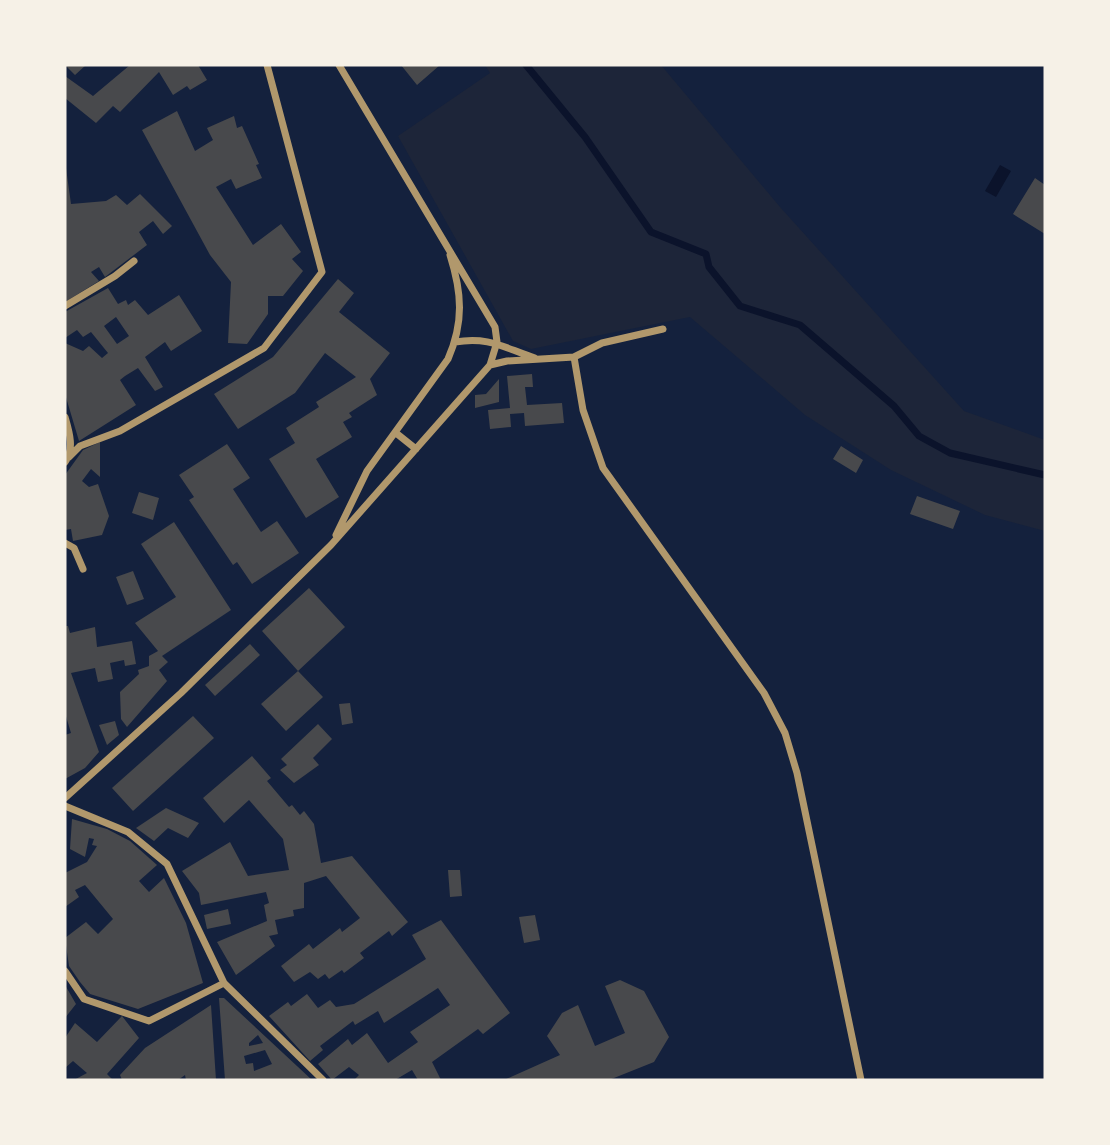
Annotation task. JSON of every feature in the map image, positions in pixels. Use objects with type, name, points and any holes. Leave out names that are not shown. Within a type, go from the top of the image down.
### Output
[{"type":"street","points":[[67,460],[80,446],[120,431],[264,348],[322,272],[267,65]]},
{"type":"street","points":[[65,798],[181,693],[331,545],[490,365],[497,342],[495,327],[339,65]]},
{"type":"street","points":[[331,545],[367,471],[448,359],[455,342],[461,318],[460,289],[447,244]]},
{"type":"street","points":[[65,306],[115,276],[134,261]]},
{"type":"street","points":[[490,365],[574,357],[602,343],[663,329]]},
{"type":"street","points":[[455,342],[472,339],[497,342],[541,360]]},
{"type":"street","points":[[574,357],[583,410],[603,468],[764,693],[785,733],[797,773],[861,1080]]},
{"type":"street","points":[[65,417],[71,443],[67,460]]},
{"type":"street","points":[[396,433],[416,449]]},
{"type":"street","points":[[65,542],[74,548],[83,569]]},
{"type":"street","points":[[65,806],[128,832],[167,864],[225,983],[323,1080]]},
{"type":"street","points":[[65,971],[84,999],[149,1021],[225,983]]},
{"type":"shaded area","points":[[485,65],[661,65],[780,207],[964,411],[1045,440],[1045,531],[985,515],[891,470],[805,415],[690,317],[531,349],[513,341],[398,136],[490,73]]},
{"type":"shaded area","points":[[1000,165],[1011,171],[996,197],[985,191]]},
{"type":"building","points":[[65,65],[86,65],[75,75]]},
{"type":"building","points":[[130,65],[198,65],[207,80],[190,90],[187,86],[173,95],[159,72],[120,112],[113,106],[96,123],[65,98],[65,76],[93,96]]},
{"type":"building","points":[[401,65],[440,65],[417,85]]},
{"type":"building","points":[[177,111],[195,151],[213,140],[207,128],[234,116],[237,128],[242,126],[259,164],[256,165],[262,178],[236,189],[231,179],[216,187],[253,245],[281,224],[301,252],[292,259],[303,271],[283,296],[268,296],[268,314],[247,344],[228,343],[231,282],[210,255],[142,130]]},
{"type":"building","points":[[66,168],[71,204],[106,201],[116,195],[127,205],[140,194],[172,226],[163,234],[153,221],[139,232],[147,245],[105,277],[99,267],[91,272],[99,281],[65,302]]},
{"type":"building","points":[[1035,178],[1045,185],[1045,234],[1013,214]]},
{"type":"building","points":[[338,279],[354,293],[339,312],[390,353],[370,379],[377,395],[349,413],[352,417],[343,422],[352,437],[316,459],[339,497],[306,518],[269,459],[295,443],[286,428],[319,407],[316,402],[356,377],[325,353],[295,393],[238,429],[214,394],[273,357]]},
{"type":"building","points":[[108,288],[118,304],[126,300],[128,305],[135,300],[148,315],[179,295],[202,331],[171,351],[165,342],[145,357],[163,387],[155,391],[138,368],[125,376],[120,380],[136,405],[79,441],[65,394],[65,343],[83,351],[89,346],[102,358],[108,353],[91,332],[83,337],[77,330],[65,338],[65,312]],"holes":[[[116,317],[129,336],[117,344],[104,326]]]},
{"type":"building","points":[[532,374],[533,387],[525,387],[527,405],[562,403],[564,423],[525,426],[524,413],[510,414],[511,427],[490,429],[488,410],[510,408],[507,376]]},
{"type":"building","points":[[499,379],[499,402],[475,408],[475,395],[486,394]]},
{"type":"building","points":[[100,442],[100,477],[91,469],[82,481],[89,487],[98,484],[109,516],[102,535],[73,541],[71,529],[65,530],[65,475],[83,450]]},
{"type":"building","points":[[227,444],[250,478],[233,489],[261,532],[277,521],[299,553],[252,584],[237,562],[233,565],[189,500],[194,497],[179,475]]},
{"type":"building","points":[[841,446],[863,460],[856,473],[833,459]]},
{"type":"building","points":[[139,492],[159,498],[153,520],[132,513]]},
{"type":"building","points":[[917,496],[960,511],[953,529],[910,514]]},
{"type":"building","points":[[174,522],[231,610],[162,656],[168,662],[159,670],[167,681],[127,727],[121,719],[120,692],[139,674],[138,670],[149,666],[149,656],[158,651],[135,623],[176,597],[141,544]]},
{"type":"building","points":[[133,571],[144,599],[127,605],[116,577]]},
{"type":"building","points":[[309,588],[345,627],[298,671],[262,631]]},
{"type":"building","points":[[65,626],[68,626],[70,633],[95,627],[97,647],[132,641],[136,664],[125,666],[124,660],[110,663],[113,679],[98,682],[95,668],[71,673],[99,752],[85,768],[65,779],[65,735],[71,733],[65,713]]},
{"type":"building","points":[[250,644],[260,655],[215,696],[205,685]]},
{"type":"building","points":[[298,671],[323,697],[286,731],[261,704]]},
{"type":"building","points":[[350,703],[353,723],[342,725],[339,704]]},
{"type":"building","points":[[193,716],[214,738],[133,811],[112,788]]},
{"type":"building","points":[[115,721],[119,735],[107,745],[99,725]]},
{"type":"building","points":[[318,724],[332,739],[313,758],[319,765],[294,783],[280,770],[287,765],[281,759]]},
{"type":"building","points":[[252,756],[271,778],[267,781],[289,807],[292,805],[300,815],[304,811],[314,824],[321,863],[352,856],[408,922],[392,936],[389,931],[360,953],[364,958],[344,973],[342,970],[329,979],[325,974],[318,979],[310,972],[294,982],[281,966],[309,944],[313,949],[340,928],[342,932],[360,918],[326,876],[304,883],[304,908],[293,910],[294,916],[275,920],[278,934],[269,936],[275,946],[236,975],[217,942],[267,921],[264,905],[269,903],[266,892],[201,905],[199,893],[182,871],[230,842],[248,876],[289,870],[283,839],[249,800],[224,823],[203,798]]},
{"type":"building","points":[[166,808],[199,823],[188,838],[168,828],[154,841],[136,828]]},
{"type":"building","points":[[72,819],[107,829],[130,841],[157,865],[139,881],[149,892],[164,878],[186,923],[203,983],[138,1009],[90,994],[80,982],[69,966],[65,938],[86,922],[98,934],[113,919],[85,885],[75,890],[79,897],[65,907],[65,873],[87,862],[97,846],[92,845],[94,839],[89,838],[85,857],[70,849]]},
{"type":"building","points":[[448,870],[460,870],[462,896],[450,897]]},
{"type":"building","points":[[228,909],[231,924],[207,929],[204,915]]},
{"type":"building","points":[[535,915],[540,940],[524,943],[519,917]]},
{"type":"building","points":[[441,920],[510,1013],[483,1034],[478,1029],[432,1062],[441,1080],[418,1080],[412,1070],[395,1080],[354,1080],[359,1075],[349,1067],[332,1080],[318,1064],[348,1039],[352,1045],[367,1033],[388,1063],[418,1042],[410,1032],[450,1005],[438,988],[384,1023],[378,1011],[355,1025],[353,1021],[320,1046],[323,1050],[310,1061],[269,1016],[288,1002],[291,1006],[307,994],[318,1008],[330,1000],[336,1007],[354,1004],[426,959],[412,935]]},
{"type":"building","points":[[620,980],[644,991],[669,1037],[654,1062],[609,1080],[504,1080],[560,1055],[547,1036],[562,1013],[578,1005],[595,1046],[625,1033],[605,986]]},
{"type":"building","points":[[65,985],[76,1004],[65,1018]]},
{"type":"building","points":[[219,998],[224,998],[312,1080],[225,1080]],"holes":[[[258,1035],[263,1043],[249,1046],[249,1043]],[[265,1050],[272,1064],[254,1071],[253,1063],[246,1064],[244,1056]]]},
{"type":"building","points":[[211,1005],[216,1080],[186,1080],[185,1075],[178,1080],[122,1080],[120,1075],[145,1048]]},
{"type":"building","points":[[122,1016],[139,1038],[107,1074],[113,1080],[74,1080],[87,1073],[73,1061],[65,1068],[65,1038],[75,1023],[97,1042]]},
{"type":"waterway","points":[[526,65],[585,137],[651,232],[706,254],[709,267],[740,306],[800,325],[894,406],[919,436],[950,453],[1045,475]]}]
